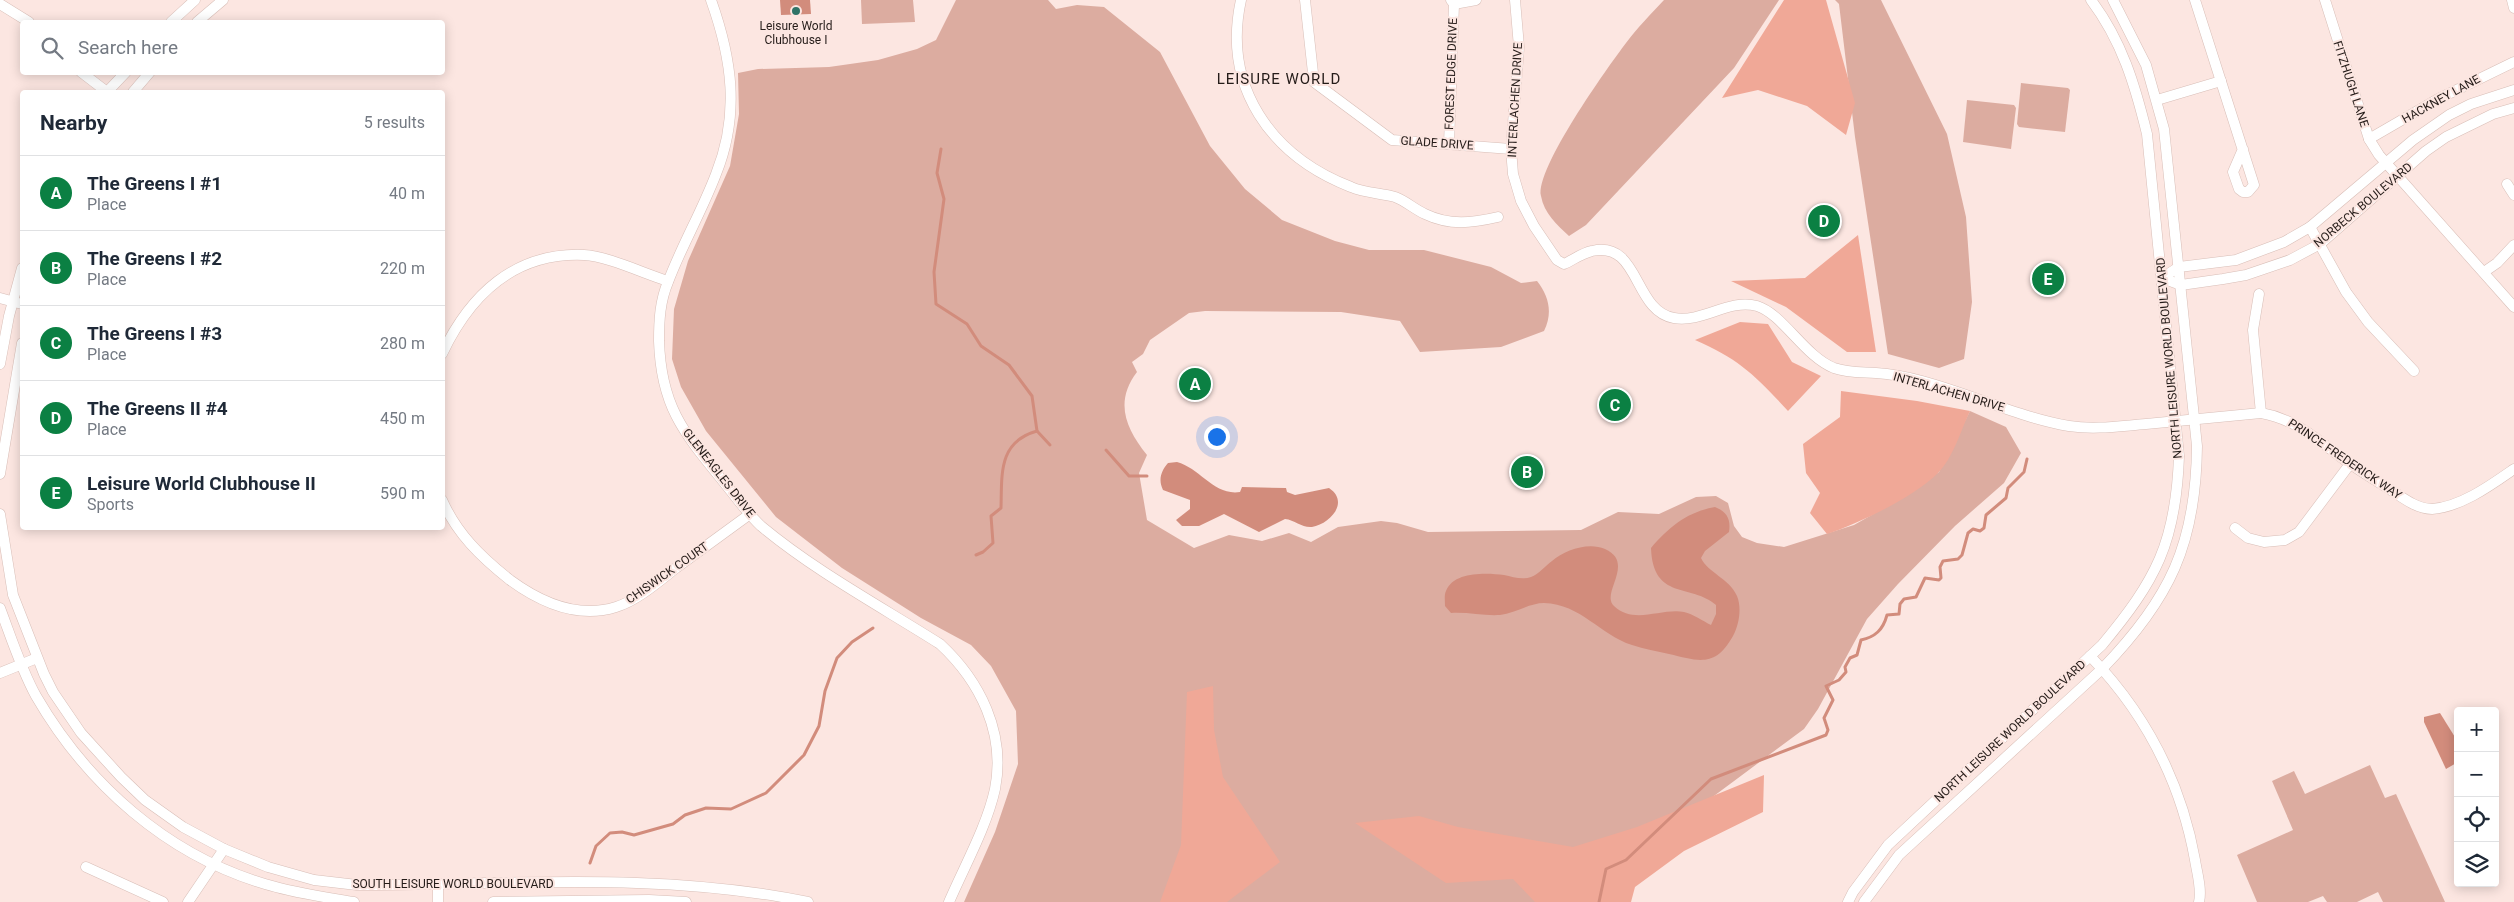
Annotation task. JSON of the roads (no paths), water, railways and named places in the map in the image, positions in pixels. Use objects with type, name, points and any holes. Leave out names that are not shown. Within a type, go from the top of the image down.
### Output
[{"type":"street","points":[[173,20],[195,0]]},
{"type":"street","points":[[199,20],[223,0]]},
{"type":"street","name":"GLENEAGLES DRIVE","points":[[711,0],[728,57],[731,94],[727,136],[717,172],[668,281],[663,297],[659,330],[660,368],[666,394],[681,425],[750,514],[787,547],[940,644],[957,660],[982,696],[993,724],[998,759],[995,790],[949,902]]},
{"type":"street","points":[[1241,0],[1236,47],[1246,89],[1267,128],[1296,158],[1350,187],[1400,199],[1424,214],[1444,221],[1466,224],[1498,217]]},
{"type":"street","name":"GLADE DRIVE","points":[[1304,0],[1314,82],[1392,140],[1511,149]]},
{"type":"street","name":"FOREST EDGE DRIVE","points":[[1449,144],[1452,2],[1476,0]]},
{"type":"street","name":"INTERLACHEN DRIVE","points":[[1515,0],[1519,47],[1511,149],[1513,174],[1521,201],[1534,226],[1557,260],[1564,264],[1592,250],[1615,252],[1628,263],[1642,290],[1654,307],[1673,318],[1688,320],[1737,306],[1757,306],[1770,312],[1815,358],[1834,368],[1849,372],[1891,375],[1923,382],[2037,418],[2071,426],[2098,428],[2194,419]]},
{"type":"street","name":"NORTH LEISURE WORLD BOULEVARD","points":[[1848,902],[1858,884],[1888,845],[2102,645],[2129,613],[2152,578],[2164,548],[2176,499],[2179,456],[2147,134],[2123,52],[2091,0]]},
{"type":"street","name":"NORTH LEISURE WORLD BOULEVARD","points":[[1864,902],[1899,855],[2102,669],[2144,622],[2167,586],[2181,556],[2194,499],[2197,446],[2164,129],[2146,64],[2113,0]]},
{"type":"street","points":[[2195,0],[2243,149]]},
{"type":"street","name":"FITZHUGH LANE","points":[[2325,0],[2369,139],[2387,163]]},
{"type":"street","points":[[2512,0],[2514,8]]},
{"type":"street","points":[[0,4],[27,20]]},
{"type":"street","name":"HACKNEY LANE","points":[[2369,139],[2438,98],[2514,62]]},
{"type":"street","points":[[85,75],[104,90]]},
{"type":"street","points":[[109,90],[123,75]]},
{"type":"street","points":[[135,90],[147,75]]},
{"type":"street","points":[[2157,100],[2221,81]]},
{"type":"street","name":"NORBECK BOULEVARD","points":[[2162,278],[2179,267],[2236,260],[2284,242],[2310,227],[2413,140],[2448,115],[2471,104],[2514,90]]},
{"type":"street","name":"NORBECK BOULEVARD","points":[[2162,278],[2181,284],[2246,275],[2290,260],[2320,244],[2426,151],[2446,136],[2485,117],[2514,108]]},
{"type":"street","points":[[2387,163],[2514,307]]},
{"type":"street","points":[[2507,184],[2514,195]]},
{"type":"street","points":[[2310,227],[2346,292],[2368,322],[2414,371]]},
{"type":"street","points":[[2484,272],[2497,263],[2514,245]]},
{"type":"street","points":[[445,348],[472,304],[497,280],[542,261],[585,255],[668,281]]},
{"type":"street","points":[[0,364],[17,303],[20,282]]},
{"type":"street","points":[[2259,294],[2253,330],[2261,413]]},
{"type":"street","points":[[0,298],[17,303]]},
{"type":"street","points":[[0,474],[20,355]]},
{"type":"street","name":"PRINCE FREDERICK WAY","points":[[2194,419],[2261,413],[2277,416],[2298,425],[2350,464],[2410,503],[2426,508],[2446,506],[2463,499],[2514,469]]},
{"type":"street","points":[[2235,528],[2248,538],[2264,542],[2285,540],[2299,532],[2350,464]]},
{"type":"street","name":"CHISWICK COURT","points":[[445,507],[450,518],[468,544],[490,564],[522,588],[548,604],[594,611],[616,607],[638,596],[750,514]]},
{"type":"street","name":"SOUTH LEISURE WORLD BOULEVARD","points":[[0,514],[13,594],[37,658],[53,692],[81,733],[145,800],[224,849],[268,867],[314,880],[357,886],[676,884],[752,891],[808,902]]},
{"type":"street","name":"SOUTH LEISURE WORLD BOULEVARD","points":[[0,608],[36,695],[69,745],[107,790],[134,814],[173,842],[214,864],[279,888],[354,902]]},
{"type":"street","points":[[2090,656],[2125,695],[2143,722],[2173,783],[2187,820],[2198,874],[2199,902]]},
{"type":"street","points":[[0,673],[37,658]]},
{"type":"street","points":[[188,902],[224,849]]},
{"type":"street","points":[[86,867],[163,902]]},
{"type":"street","points":[[674,901],[676,884]]},
{"type":"street","points":[[438,885],[438,902]]},
{"type":"street","name":"SOUTH LEISURE WORLD BOULEVARD","points":[[493,902],[686,902]]},
{"type":"waterway","points":[[941,149],[937,173],[944,199],[934,272],[936,304],[967,324],[981,346],[1009,365],[1032,396],[1037,431],[1024,436],[1009,451],[1003,472],[1001,508],[991,516],[993,543],[983,552],[976,555]]},
{"type":"waterway","points":[[1037,431],[1050,445]]},
{"type":"waterway","points":[[1106,450],[1129,476],[1147,476]]},
{"type":"waterway","points":[[1599,902],[1606,869],[1626,860],[1711,779],[1826,735],[1828,730],[1824,718],[1833,700],[1826,686],[1839,680],[1846,672],[1845,667],[1850,658],[1857,655],[1861,640],[1878,632],[1887,615],[1899,614],[1900,604],[1904,599],[1916,597],[1925,578],[1939,580],[1941,578],[1940,567],[1943,561],[1958,559],[1962,555],[1968,533],[1973,529],[1980,531],[1984,528],[1986,515],[2006,498],[2008,488],[2024,472],[2027,459]]},
{"type":"waterway","points":[[590,863],[596,846],[610,833],[622,832],[634,835],[673,824],[685,815],[706,808],[731,809],[766,793],[804,755],[819,726],[825,691],[837,658],[852,642],[873,628]]},
{"type":"place","name":"Leisure World Clubhouse I","points":[[796,11]]},
{"type":"place","name":"The Greens II #4","points":[[1824,221]]},
{"type":"place","name":"Leisure World Clubhouse II","points":[[2048,279]]},
{"type":"place","name":"The Greens I #1","points":[[1195,384]]},
{"type":"place","name":"The Greens I #3","points":[[1615,405]]},
{"type":"place","name":"The Greens I #2","points":[[1527,472]]},
{"type":"district","name":"LEISURE WORLD","points":[[1279,79]]}]
